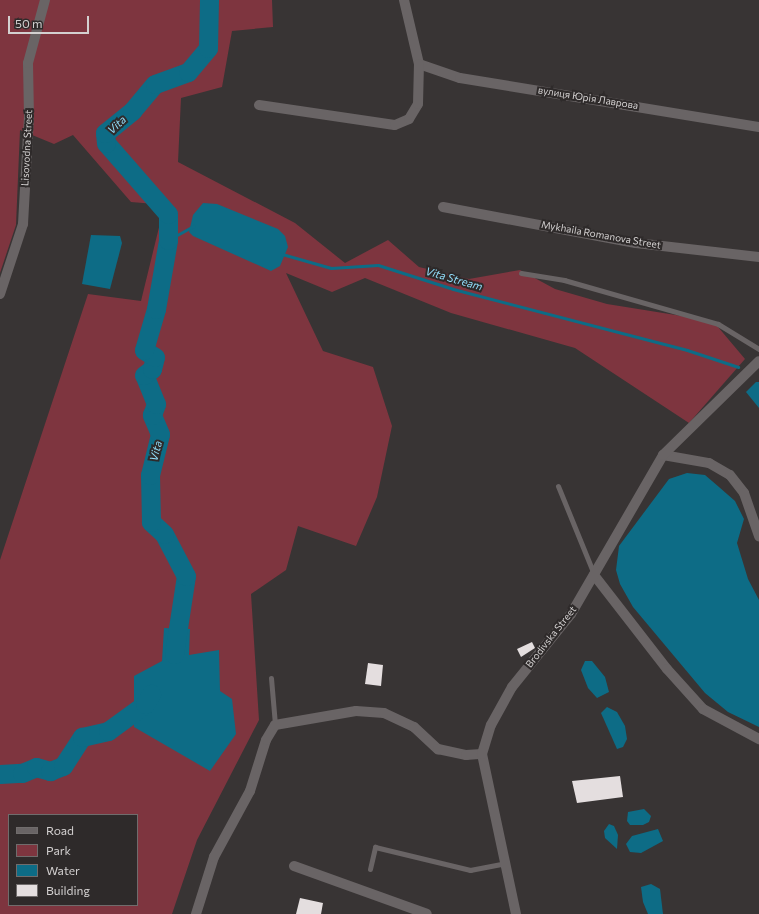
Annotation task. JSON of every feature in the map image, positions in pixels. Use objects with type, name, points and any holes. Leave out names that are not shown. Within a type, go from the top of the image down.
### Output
[{"type":"street","name":"Lisovodna Street","points":[[0,294],[23,224],[29,116],[28,63],[45,0]]},
{"type":"street","points":[[259,105],[396,125],[409,118],[418,104],[419,64],[404,0]]},
{"type":"street","name":"вулиця Юрія Лаврова","points":[[419,64],[460,78],[759,127]]},
{"type":"street","name":"Mykhaila Romanova Street","points":[[444,207],[636,243],[759,257]]},
{"type":"street","name":"Brodivska Street","points":[[482,754],[491,725],[512,687],[571,614],[663,455],[759,361]]},
{"type":"street","points":[[663,455],[709,463],[730,475],[744,493],[758,531]]},
{"type":"street","points":[[594,575],[667,669],[703,709],[759,739]]},
{"type":"street","points":[[196,914],[214,858],[250,791],[266,740],[275,725],[356,711],[384,713],[414,727],[438,749],[466,755],[482,754],[507,863],[516,914]]},
{"type":"street","points":[[294,866],[427,914]]},
{"type":"lane","points":[[521,273],[564,280],[718,324],[759,349]]},
{"type":"lane","points":[[558,486],[594,575]]},
{"type":"lane","points":[[271,678],[275,725]]},
{"type":"lane","points":[[370,869],[375,847],[470,870],[507,863]]},
{"type":"green space","points":[[0,0],[272,0],[273,27],[232,31],[222,87],[181,98],[178,162],[295,223],[345,263],[388,240],[419,267],[469,279],[520,270],[555,289],[607,304],[713,321],[745,359],[689,423],[575,348],[451,313],[365,278],[332,292],[286,273],[323,351],[373,367],[392,426],[377,497],[356,546],[298,526],[286,570],[251,594],[259,720],[197,840],[172,914],[0,914],[0,560],[88,294],[141,301],[162,215],[155,204],[131,202],[73,135],[54,144],[20,130],[16,225],[0,273]]},
{"type":"water","points":[[203,203],[217,204],[278,229],[285,236],[288,247],[280,266],[271,271],[193,236],[189,232],[193,215]]},
{"type":"water","points":[[91,235],[120,236],[122,243],[110,289],[82,284]]},
{"type":"water","points":[[756,382],[759,382],[759,408],[746,392]]},
{"type":"water","points":[[687,473],[705,475],[735,501],[744,519],[737,543],[748,579],[759,600],[759,727],[728,712],[705,693],[633,607],[620,584],[616,570],[619,546],[669,479]]},
{"type":"water","points":[[164,628],[190,629],[189,655],[219,650],[220,691],[232,699],[236,734],[210,771],[134,727],[134,676],[162,661]]},
{"type":"water","points":[[585,661],[592,661],[605,677],[609,692],[597,698],[588,688],[581,670]]},
{"type":"water","points":[[607,707],[617,712],[625,726],[627,739],[623,747],[617,749],[601,713]]},
{"type":"water","points":[[644,809],[651,816],[649,822],[643,825],[630,825],[627,821],[628,812]]},
{"type":"water","points":[[609,824],[614,826],[618,835],[617,849],[605,838],[604,831]]},
{"type":"water","points":[[658,829],[663,841],[641,853],[630,852],[626,844],[632,836]]},
{"type":"water","points":[[651,884],[660,889],[663,914],[648,914],[643,902],[641,887]]},
{"type":"building","points":[[532,642],[535,648],[521,657],[517,649]]},
{"type":"building","points":[[368,663],[383,665],[381,686],[365,684]]},
{"type":"building","points":[[620,776],[623,797],[577,803],[572,781]]},
{"type":"building","points":[[300,898],[323,903],[321,914],[296,914]]},
{"type":"waterway","name":"Vita","points":[[174,654],[186,576],[164,534],[151,522],[150,475],[160,434],[152,415],[156,404],[144,375],[152,369],[155,357],[144,350],[156,309],[168,240],[168,214],[106,143],[105,133],[132,111],[155,84],[188,72],[208,48],[209,0]]},
{"type":"waterway","name":"Vita Stream","points":[[168,240],[193,226]]},
{"type":"waterway","name":"Vita Stream","points":[[282,254],[331,268],[378,265],[453,289],[687,350],[738,367]]},
{"type":"waterway","name":"Vita","points":[[0,774],[22,773],[36,767],[50,771],[63,766],[82,737],[108,731],[145,704],[151,694]]}]
